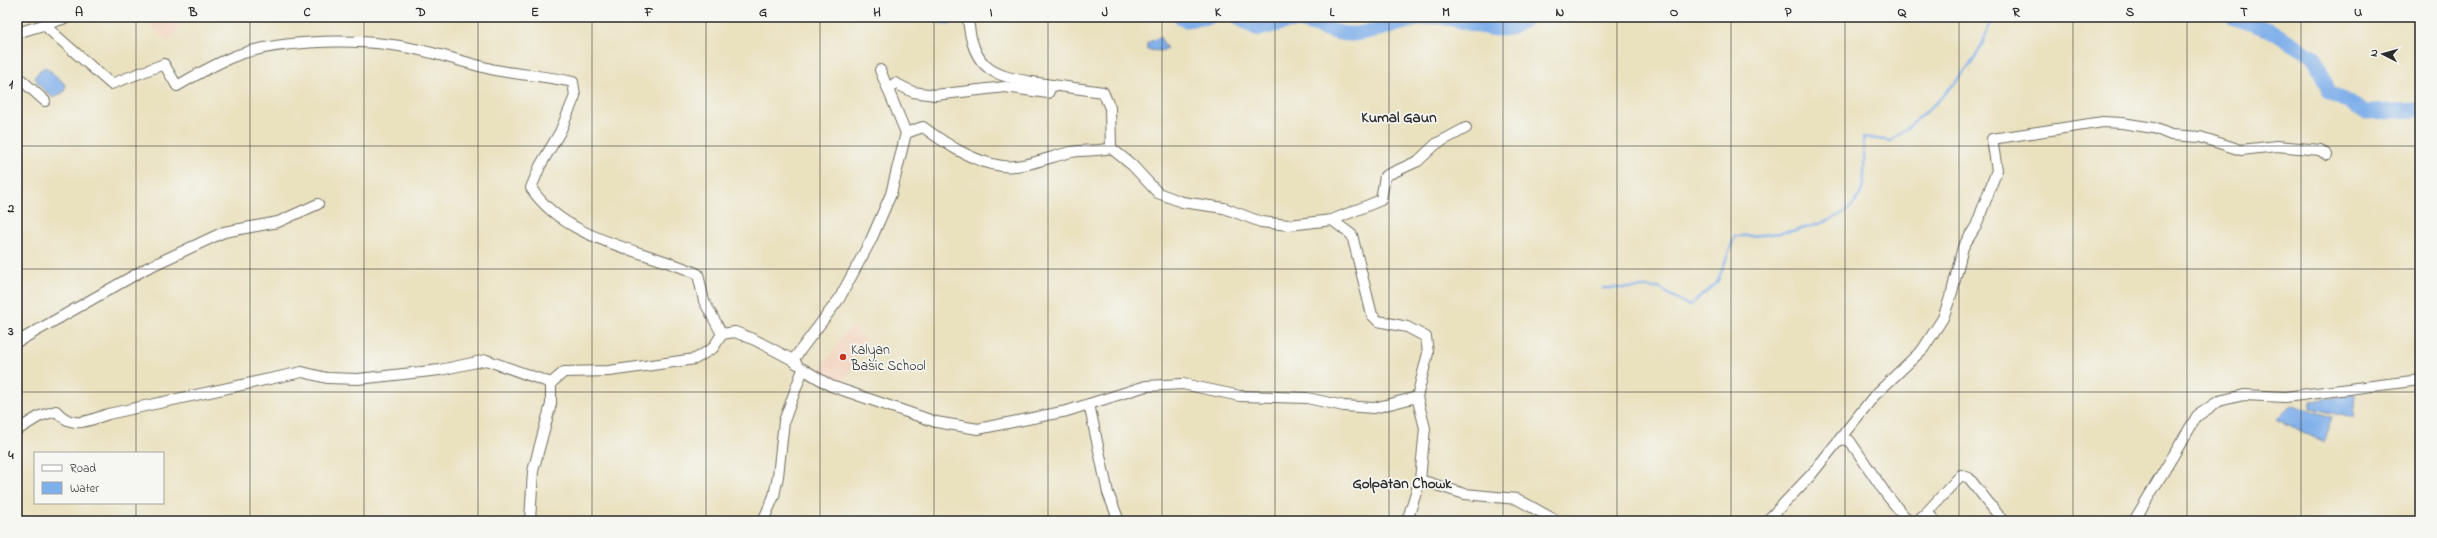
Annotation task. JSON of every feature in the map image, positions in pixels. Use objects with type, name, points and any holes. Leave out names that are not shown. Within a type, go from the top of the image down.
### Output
[{"type":"street","points":[[17,33],[41,23],[69,17]]},
{"type":"street","points":[[968,20],[983,66],[1003,77],[1103,92],[1110,108],[1110,148]]},
{"type":"street","points":[[41,23],[111,84],[164,64],[177,86],[231,57],[274,47],[338,41],[393,45],[496,70],[542,75],[573,82],[575,96],[560,132],[540,166],[531,188],[541,202],[570,224],[603,240],[675,263],[698,274],[704,301],[722,334]]},
{"type":"street","points":[[793,360],[839,299],[871,240],[891,194],[906,133],[880,70]]},
{"type":"street","points":[[17,76],[45,101]]},
{"type":"street","points":[[888,90],[895,83],[913,92],[935,96],[1005,87],[1048,93],[1052,85]]},
{"type":"street","points":[[1767,521],[1811,474],[1874,396],[1923,349],[1942,318],[1952,292],[1963,247],[1976,226],[1997,170],[1992,139],[2103,122],[2154,128],[2171,135],[2200,137],[2241,150],[2277,146],[2320,150],[2328,155]]},
{"type":"street","points":[[906,133],[923,127],[949,146],[1003,166],[1029,163],[1083,150],[1097,152],[1110,148]]},
{"type":"street","points":[[1110,148],[1132,165],[1158,193],[1182,202],[1224,208],[1262,222],[1289,225],[1332,220],[1381,200],[1385,176],[1418,161],[1436,144],[1466,128]]},
{"type":"street","points":[[17,342],[147,268],[224,232],[278,222],[318,204]]},
{"type":"street","points":[[1332,220],[1352,235],[1372,315],[1378,321],[1407,327],[1426,337],[1428,353],[1417,397],[1425,428],[1420,480],[1407,521]]},
{"type":"street","points":[[722,334],[735,332],[755,340],[793,360],[803,369],[831,386],[936,422],[978,429],[1067,410],[1146,386],[1183,384],[1240,396],[1307,398],[1344,406],[1374,408],[1417,397]]},
{"type":"street","points":[[530,521],[533,471],[551,404],[551,383],[564,372],[609,371],[695,359],[714,348],[722,334]]},
{"type":"street","points":[[17,430],[40,416],[56,411],[63,419],[78,423],[108,414],[302,372],[327,378],[358,380],[440,370],[486,360],[551,383]]},
{"type":"street","points":[[763,521],[774,496],[778,476],[784,421],[803,369]]},
{"type":"street","points":[[2134,521],[2197,416],[2219,401],[2244,395],[2286,397],[2420,380]]},
{"type":"street","points":[[1089,404],[1108,493],[1119,521]]},
{"type":"street","points":[[1841,438],[1850,441],[1886,494],[1908,521]]},
{"type":"street","points":[[1917,521],[1961,475],[1969,478],[2003,521]]},
{"type":"street","points":[[1420,480],[1465,494],[1517,499],[1557,521]]},
{"type":"street","points":[[1927,512],[1935,521]]},
{"type":"shaded area","points":[[143,17],[197,17],[181,25],[168,42]]},
{"type":"shaded area","name":"Kalyan Basic School","points":[[850,327],[867,340],[841,386],[818,373]]},
{"type":"water","points":[[1160,37],[1167,49],[1161,51],[1147,50],[1147,43]]},
{"type":"water","points":[[46,67],[66,85],[64,92],[53,98],[39,85],[35,77],[40,70]]},
{"type":"water","points":[[2355,394],[2353,418],[2311,408],[2311,401]]},
{"type":"water","points":[[2292,405],[2332,417],[2323,442],[2277,419]]},
{"type":"waterway","points":[[943,17],[950,17]]},
{"type":"waterway","points":[[1181,17],[1185,20],[1209,17]]},
{"type":"waterway","points":[[1237,17],[1258,29],[1294,21],[1307,23],[1335,32],[1350,34],[1372,31],[1416,20],[1439,17],[1493,29],[1502,29],[1510,28],[1528,17]]},
{"type":"waterway","points":[[1603,288],[1659,288],[1689,306],[1717,283],[1735,236],[1767,235],[1807,228],[1843,213],[1855,202],[1862,189],[1864,170],[1863,137],[1891,141],[1938,101],[1959,78],[1980,50],[1993,17]]},
{"type":"waterway","points":[[2232,17],[2270,30],[2315,58],[2329,92],[2366,112],[2420,110]]},
{"type":"place","name":"Kalyan Basic School","points":[[843,357]]},
{"type":"district","name":"Kumal Gaun","points":[[1399,117]]},
{"type":"district","name":"Golpatan Chowk","points":[[1402,483]]}]
